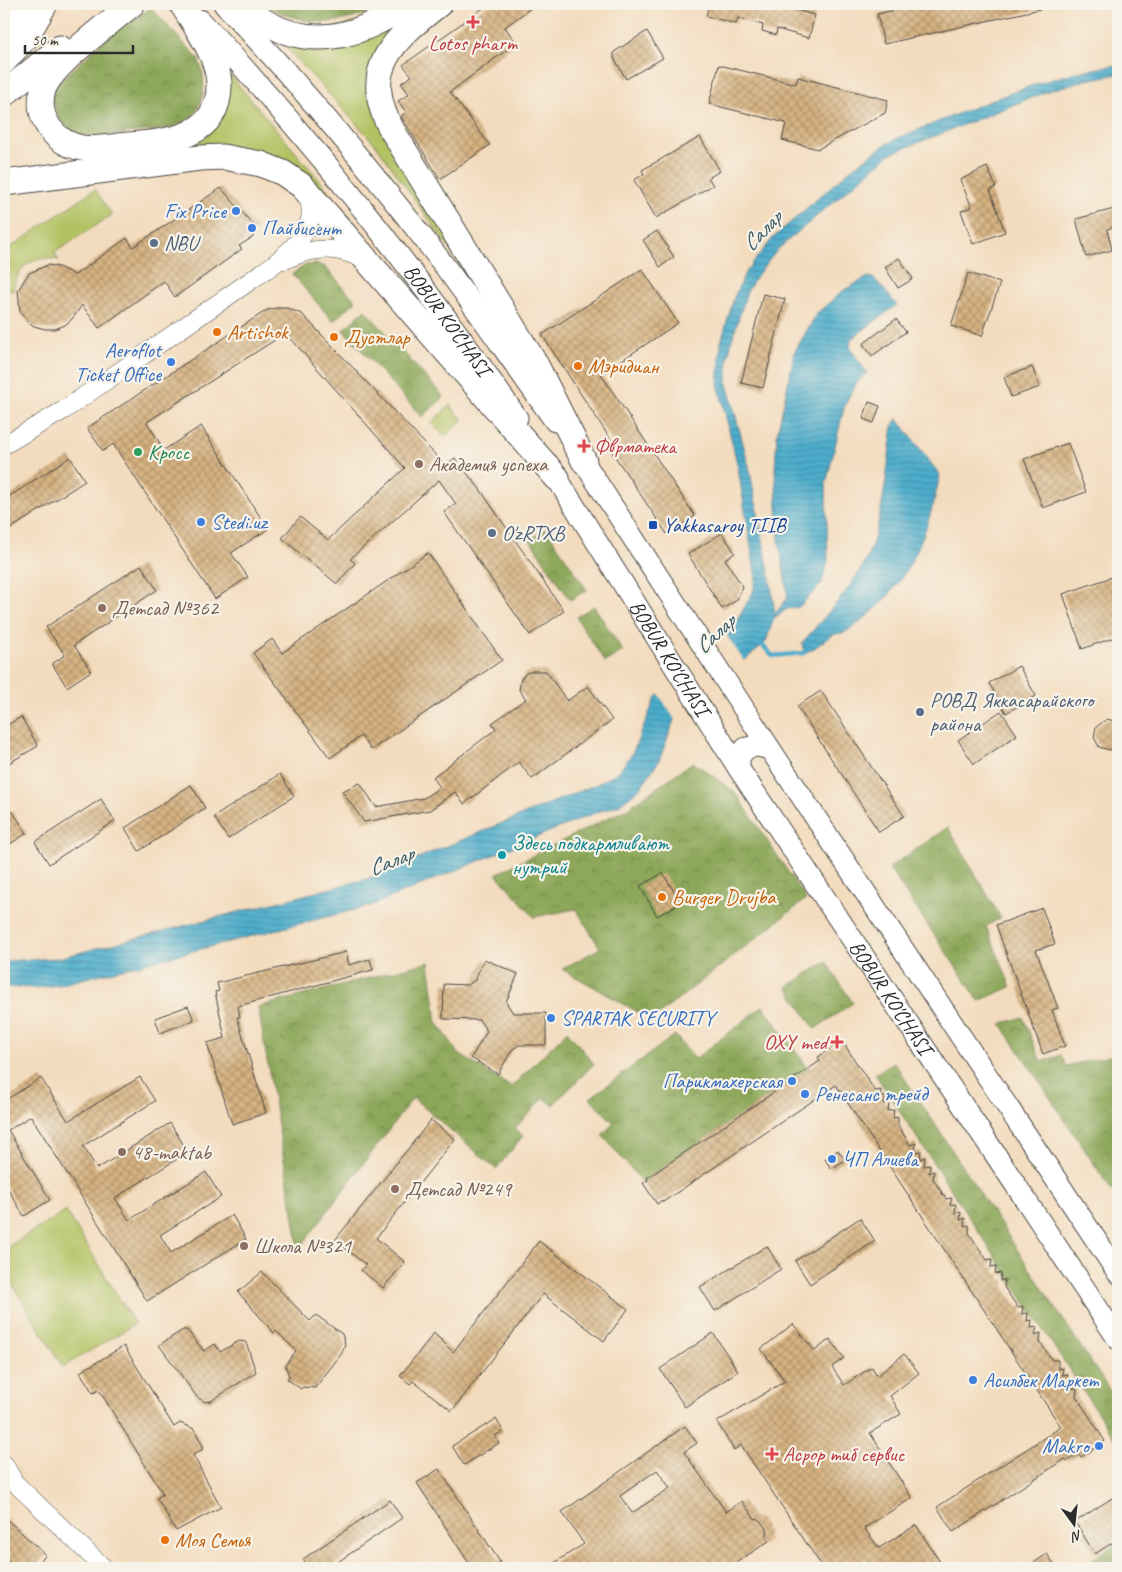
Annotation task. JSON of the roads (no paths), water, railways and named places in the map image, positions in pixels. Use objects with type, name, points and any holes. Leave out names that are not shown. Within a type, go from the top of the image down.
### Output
[{"type":"highway","points":[[4,30],[35,4]]},
{"type":"highway","points":[[4,60],[26,38],[45,4]]},
{"type":"highway","points":[[4,94],[97,18],[118,4]]},
{"type":"highway","points":[[132,4],[62,64],[47,81],[43,90],[42,107],[45,120],[52,132],[68,144],[87,148],[171,141],[190,133],[203,123],[217,99],[218,74],[210,51],[183,4]]},
{"type":"highway","points":[[239,4],[277,28],[306,35],[327,36],[365,29],[383,21],[407,4]]},
{"type":"highway","points":[[439,4],[404,31],[388,52],[379,81],[381,107],[392,130],[536,365],[584,461]]},
{"type":"highway","points":[[4,183],[200,158],[223,157],[261,164],[284,174],[302,186],[557,478]]},
{"type":"main road","name":"BOBUR KO'CHASI","points":[[183,4],[279,109],[408,265],[468,346],[557,478],[738,768],[1118,1339]]},
{"type":"main road","name":"BOBUR KO'CHASI","points":[[224,4],[302,90],[432,249],[584,461],[770,749],[1118,1273]]},
{"type":"main road","points":[[738,768],[739,757],[746,748],[758,746],[770,749]]},
{"type":"street","points":[[4,445],[64,410],[273,265],[290,250],[309,226],[312,208],[302,186]]},
{"type":"street","points":[[273,265],[308,250],[321,248],[348,253],[371,264]]},
{"type":"street","points":[[4,1464],[15,1483],[104,1568]]},
{"type":"water","name":"Салар","points":[[1118,65],[1118,74],[1086,80],[1051,90],[890,154],[778,249],[755,278],[747,292],[732,340],[728,358],[727,383],[749,466],[775,614],[788,597],[779,542],[775,469],[777,434],[795,351],[817,313],[844,290],[868,277],[875,279],[897,305],[851,339],[850,348],[867,373],[856,384],[845,404],[826,484],[828,561],[821,585],[799,607],[787,609],[774,618],[766,642],[674,720],[659,761],[641,787],[619,805],[595,813],[370,906],[59,985],[37,988],[4,987],[4,961],[58,958],[367,879],[597,784],[618,772],[632,754],[656,697],[731,631],[753,592],[756,579],[738,468],[718,384],[721,342],[734,297],[746,271],[774,237],[851,169],[883,146],[902,136],[1035,84],[1063,76]]},
{"type":"water","points":[[897,418],[940,475],[935,499],[920,543],[898,582],[884,600],[847,631],[831,636],[815,648],[804,653],[802,643],[851,585],[864,564],[870,549],[880,515],[893,425]]},
{"type":"waterway","points":[[759,642],[773,656],[804,653]]},
{"type":"place","name":"Lotos pharm","points":[[473,22]]},
{"type":"place","name":"Fix Price","points":[[236,211]]},
{"type":"place","name":"Пайбисент","points":[[252,228]]},
{"type":"place","name":"NBU","points":[[154,243]]},
{"type":"place","name":"Artishok","points":[[217,332]]},
{"type":"place","name":"Дустлар","points":[[334,337]]},
{"type":"place","name":"Aeroflot Ticket Office","points":[[171,362]]},
{"type":"place","name":"Мэридиан","points":[[578,366]]},
{"type":"place","name":"Фврматека","points":[[584,446]]},
{"type":"place","name":"Кросс","points":[[138,452]]},
{"type":"place","name":"Академия успеха","points":[[419,464]]},
{"type":"place","name":"Stedi.uz","points":[[201,522]]},
{"type":"place","name":"Yakkasaroy TIIB","points":[[653,525]]},
{"type":"place","name":"O'zRTXB","points":[[492,533]]},
{"type":"place","name":"Детсад №362","points":[[102,608]]},
{"type":"place","name":"РОВД Яккасарайского района","points":[[920,712]]},
{"type":"place","name":"Здесь подкармливают нутрий","points":[[502,855]]},
{"type":"place","name":"Burger Drujba","points":[[662,897]]},
{"type":"place","name":"SPARTAK SECURITY","points":[[551,1018]]},
{"type":"place","name":"OXY med","points":[[837,1042]]},
{"type":"place","name":"Парикмахерская","points":[[792,1081]]},
{"type":"place","name":"Ренесанс трейд","points":[[805,1094]]},
{"type":"place","name":"48-maktab","points":[[122,1152]]},
{"type":"place","name":"ЧП Алиева","points":[[832,1159]]},
{"type":"place","name":"Детсад №249","points":[[395,1189]]},
{"type":"place","name":"Школа №321","points":[[244,1246]]},
{"type":"place","name":"Асилбек Маркет","points":[[973,1380]]},
{"type":"place","name":"Makro","points":[[1099,1446]]},
{"type":"place","name":"Асрор тиб сервис","points":[[772,1454]]},
{"type":"place","name":"Моя Семья","points":[[165,1540]]}]
